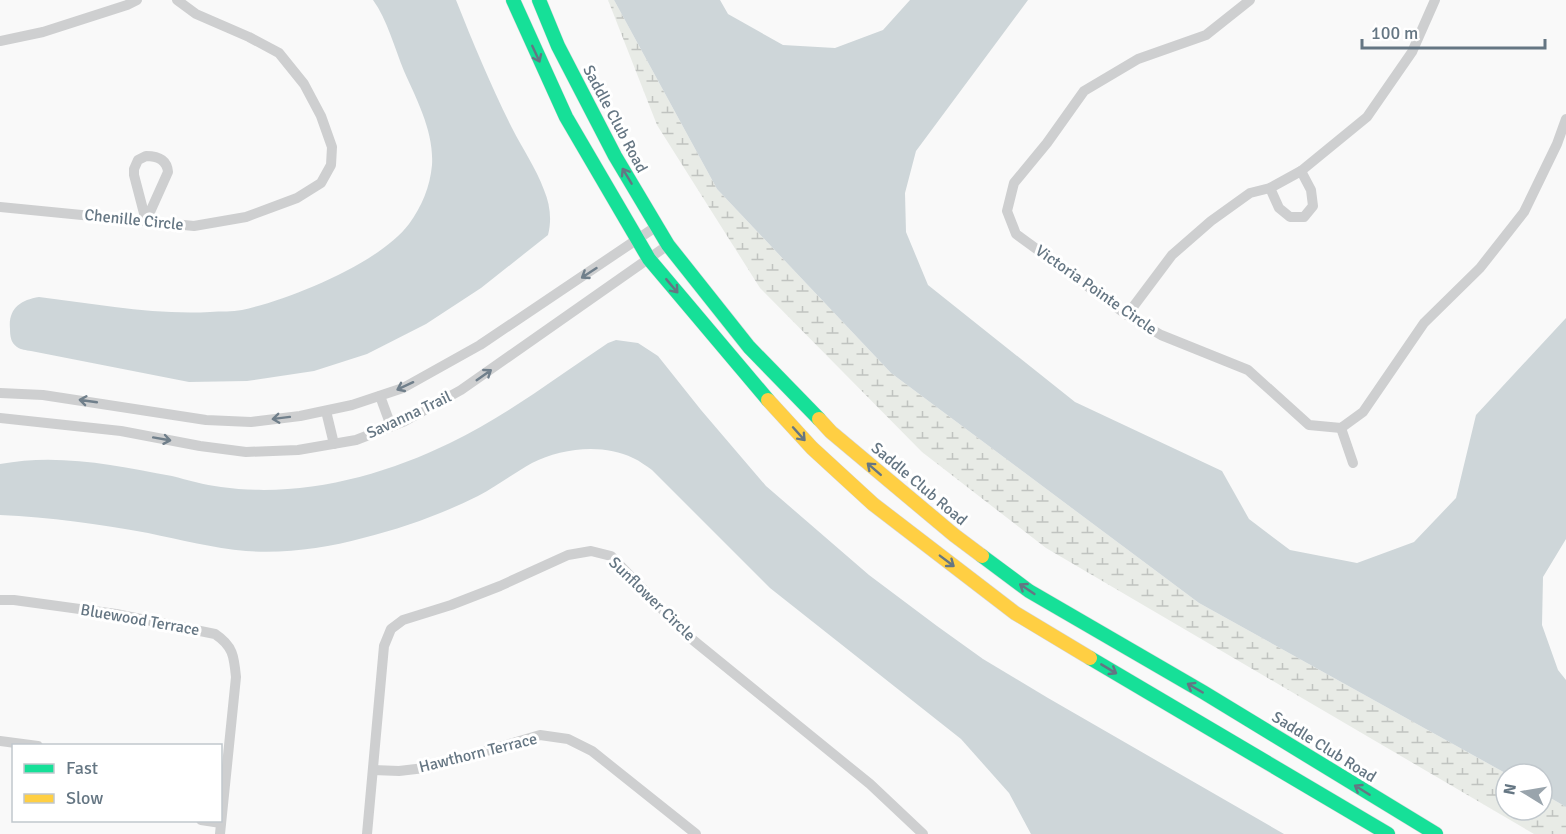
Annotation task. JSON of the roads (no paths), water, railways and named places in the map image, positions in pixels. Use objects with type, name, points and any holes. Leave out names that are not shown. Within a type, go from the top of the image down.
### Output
[{"type":"street","points":[[0,41],[43,32],[127,6],[137,0]]},
{"type":"street","name":"Chenille Circle","points":[[0,207],[194,226],[246,217],[297,198],[321,183],[331,165],[332,147],[321,116],[304,84],[279,53],[196,14],[177,0]]},
{"type":"street","points":[[513,0],[566,117],[649,259],[751,381],[812,448],[873,504],[1015,613],[1388,834]]},
{"type":"street","name":"Saddle Club Road","points":[[539,0],[558,46],[615,156],[668,245],[748,347],[831,432],[954,535],[1029,591],[1203,692],[1436,834]]},
{"type":"street","name":"Victoria Pointe Circle","points":[[1250,0],[1206,35],[1138,59],[1084,91],[1047,143],[1014,183],[1007,211],[1016,234],[1127,315],[1161,334],[1248,370],[1309,425],[1341,428]]},
{"type":"street","points":[[1127,315],[1172,255],[1211,221],[1250,193],[1270,188],[1301,171],[1367,117],[1412,52],[1435,0]]},
{"type":"street","points":[[1353,463],[1341,428],[1363,412],[1424,323],[1480,268],[1524,212],[1557,144],[1566,119]]},
{"type":"street","points":[[151,156],[164,161],[168,172],[146,221],[134,172],[138,160],[151,156]]},
{"type":"street","points":[[1270,188],[1279,208],[1290,217],[1304,217],[1313,206],[1311,190],[1301,171]]},
{"type":"street","name":"Savanna Trail","points":[[0,393],[55,397],[206,420],[251,422],[352,405],[403,388],[480,345],[657,226]]},
{"type":"street","name":"Savanna Trail","points":[[0,418],[121,432],[246,452],[298,450],[356,440],[391,426],[461,390],[668,245]]},
{"type":"street","points":[[380,396],[391,426]]},
{"type":"street","points":[[326,411],[334,444]]},
{"type":"street","name":"Sunflower Circle","points":[[367,834],[384,646],[391,629],[403,620],[500,586],[568,555],[591,551],[611,556],[688,636],[870,784],[923,834]]},
{"type":"street","name":"Bluewood Terrace","points":[[0,600],[116,614],[214,634],[227,642],[234,656],[236,677],[222,810]]},
{"type":"street","name":"Hawthorn Terrace","points":[[372,770],[399,771],[434,767],[540,735],[568,740],[592,751],[696,834]]},
{"type":"street","points":[[0,741],[23,744]]},
{"type":"street","points":[[1404,834],[1412,820]]},
{"type":"street","points":[[205,822],[220,829]]}]
